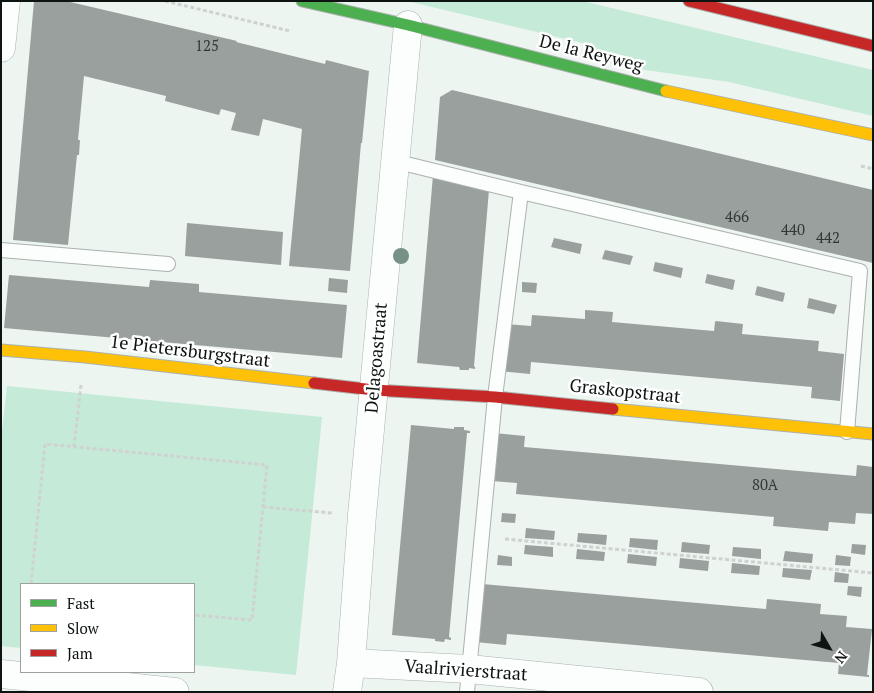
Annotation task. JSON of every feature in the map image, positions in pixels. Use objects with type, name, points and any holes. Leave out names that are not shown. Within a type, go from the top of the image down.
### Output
[{"type":"street","points":[[1,48],[6,1]]},
{"type":"street","name":"De la Reyweg","points":[[302,1],[408,24],[658,89],[873,135]]},
{"type":"street","points":[[690,1],[873,46]]},
{"type":"street","name":"Delagoastraat","points":[[347,692],[394,160],[408,24]]},
{"type":"street","name":"1e Pietersburgstraat","points":[[1,350],[84,357],[374,390]]},
{"type":"street","name":"Graskopstraat","points":[[374,390],[495,397],[873,434]]},
{"type":"street","name":"Vaalrivierstraat","points":[[351,663],[468,680],[699,692]]},
{"type":"street","points":[[1,674],[175,692]]},
{"type":"lane","points":[[394,160],[521,192],[860,271],[847,432]]},
{"type":"lane","points":[[468,680],[495,397],[521,192]]},
{"type":"lane","points":[[1,250],[168,264]]},
{"type":"path","points":[[74,447],[84,357]]},
{"type":"path","points":[[31,583],[44,444],[267,466],[252,620],[195,615]]},
{"type":"path","points":[[263,508],[362,515]]},
{"type":"path","points":[[502,539],[873,572]]},
{"type":"green space","points":[[407,1],[582,1],[873,70],[873,116],[729,82],[632,68],[592,59],[595,46]]},
{"type":"green space","points":[[7,386],[322,417],[296,675],[195,665],[195,583],[20,583],[20,648],[1,646],[1,440]]},
{"type":"building","points":[[34,1],[66,1],[237,41],[325,64],[326,60],[369,71],[350,271],[289,266],[302,129],[263,119],[259,136],[231,130],[236,113],[221,109],[219,115],[165,101],[166,96],[84,76],[78,140],[80,140],[79,155],[77,155],[68,245],[13,240]]},
{"type":"building","points":[[452,90],[873,190],[873,263],[435,160],[440,97]]},
{"type":"building","points":[[433,175],[489,190],[475,369],[460,370],[459,367],[417,363]]},
{"type":"building","points":[[187,223],[283,232],[281,265],[185,256]]},
{"type":"building","points":[[554,238],[582,244],[580,254],[551,247]]},
{"type":"building","points":[[605,250],[633,256],[630,265],[602,259]]},
{"type":"building","points":[[655,262],[683,268],[681,278],[653,271]]},
{"type":"building","points":[[707,274],[735,280],[733,290],[705,283]]},
{"type":"building","points":[[9,275],[149,287],[150,280],[199,284],[199,292],[347,305],[342,358],[4,328]]},
{"type":"building","points":[[329,278],[348,280],[347,293],[328,291]]},
{"type":"building","points":[[522,282],[537,283],[536,293],[522,292]]},
{"type":"building","points":[[757,286],[785,293],[783,302],[755,295]]},
{"type":"building","points":[[809,298],[837,305],[834,314],[807,308]]},
{"type":"building","points":[[585,310],[613,312],[612,322],[714,331],[716,321],[743,324],[742,334],[819,341],[818,351],[844,354],[840,401],[811,398],[812,387],[531,362],[530,374],[499,371],[506,324],[531,326],[532,315],[585,319]]},
{"type":"building","points":[[411,425],[454,429],[454,427],[464,427],[464,430],[470,431],[470,433],[467,433],[449,637],[451,640],[445,639],[444,642],[435,641],[435,639],[392,635]]},
{"type":"building","points":[[494,433],[525,436],[524,447],[856,476],[857,465],[873,467],[873,514],[856,513],[855,524],[829,522],[828,531],[773,526],[774,517],[516,494],[517,483],[492,481]]},
{"type":"building","points":[[502,513],[516,514],[515,523],[501,522]]},
{"type":"building","points":[[526,528],[555,531],[554,540],[525,538]]},
{"type":"building","points":[[578,533],[607,535],[606,545],[577,542]]},
{"type":"building","points":[[630,538],[658,540],[657,550],[629,547]]},
{"type":"building","points":[[682,542],[710,545],[709,554],[681,552]]},
{"type":"building","points":[[852,544],[866,545],[865,555],[851,553]]},
{"type":"building","points":[[525,545],[553,547],[553,557],[524,554]]},
{"type":"building","points":[[733,547],[761,549],[761,559],[732,556]]},
{"type":"building","points":[[577,549],[605,552],[604,561],[576,559]]},
{"type":"building","points":[[785,551],[813,554],[812,563],[783,561]]},
{"type":"building","points":[[628,554],[657,557],[656,566],[627,563]]},
{"type":"building","points":[[498,555],[512,557],[512,566],[497,565]]},
{"type":"building","points":[[836,555],[851,557],[850,566],[835,565]]},
{"type":"building","points":[[680,558],[709,561],[708,571],[679,568]]},
{"type":"building","points":[[732,563],[760,566],[759,575],[731,573]]},
{"type":"building","points":[[783,568],[812,570],[810,580],[782,577]]},
{"type":"building","points":[[835,572],[849,574],[848,583],[834,582]]},
{"type":"building","points":[[482,584],[766,609],[767,599],[821,604],[820,614],[847,616],[846,627],[872,629],[867,675],[869,677],[838,674],[839,663],[507,634],[506,645],[475,642]]},
{"type":"building","points":[[848,586],[862,587],[861,597],[847,595]]},
{"type":"traffic: fast","points":[[302,1],[408,25],[666,91]]},
{"type":"traffic: slow","points":[[666,91],[873,135]]},
{"type":"traffic: slow","points":[[1,350],[85,357],[314,383]]},
{"type":"traffic: slow","points":[[613,409],[873,434]]},
{"type":"traffic: jam","points":[[689,1],[873,46]]},
{"type":"traffic: jam","points":[[314,383],[374,390],[495,397],[613,409]]}]
